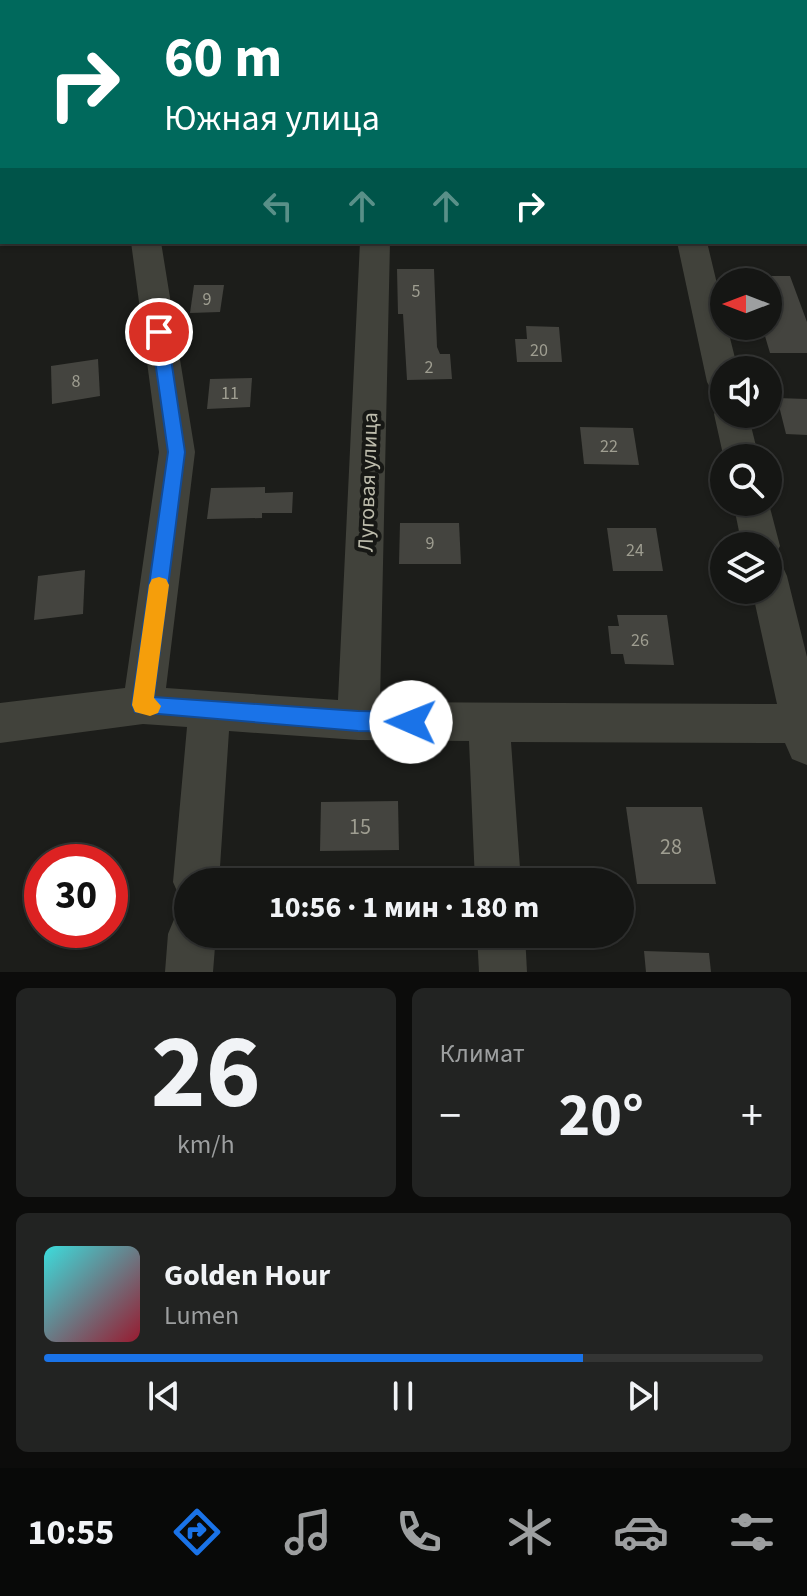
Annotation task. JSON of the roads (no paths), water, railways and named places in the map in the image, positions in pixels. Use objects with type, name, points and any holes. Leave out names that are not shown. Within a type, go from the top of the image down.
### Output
[{"type":"street","points":[[143,705],[177,452],[146,244]]},
{"type":"street","name":"Луговая улица","points":[[358,721],[375,244]]},
{"type":"street","points":[[692,244],[718,356]]},
{"type":"street","points":[[0,723],[143,705],[358,721],[805,732],[775,604]]},
{"type":"street","points":[[197,868],[209,710]]},
{"type":"street","points":[[489,723],[497,868]]},
{"type":"street","points":[[189,972],[191,948]]},
{"type":"street","points":[[502,948],[503,972]]}]
